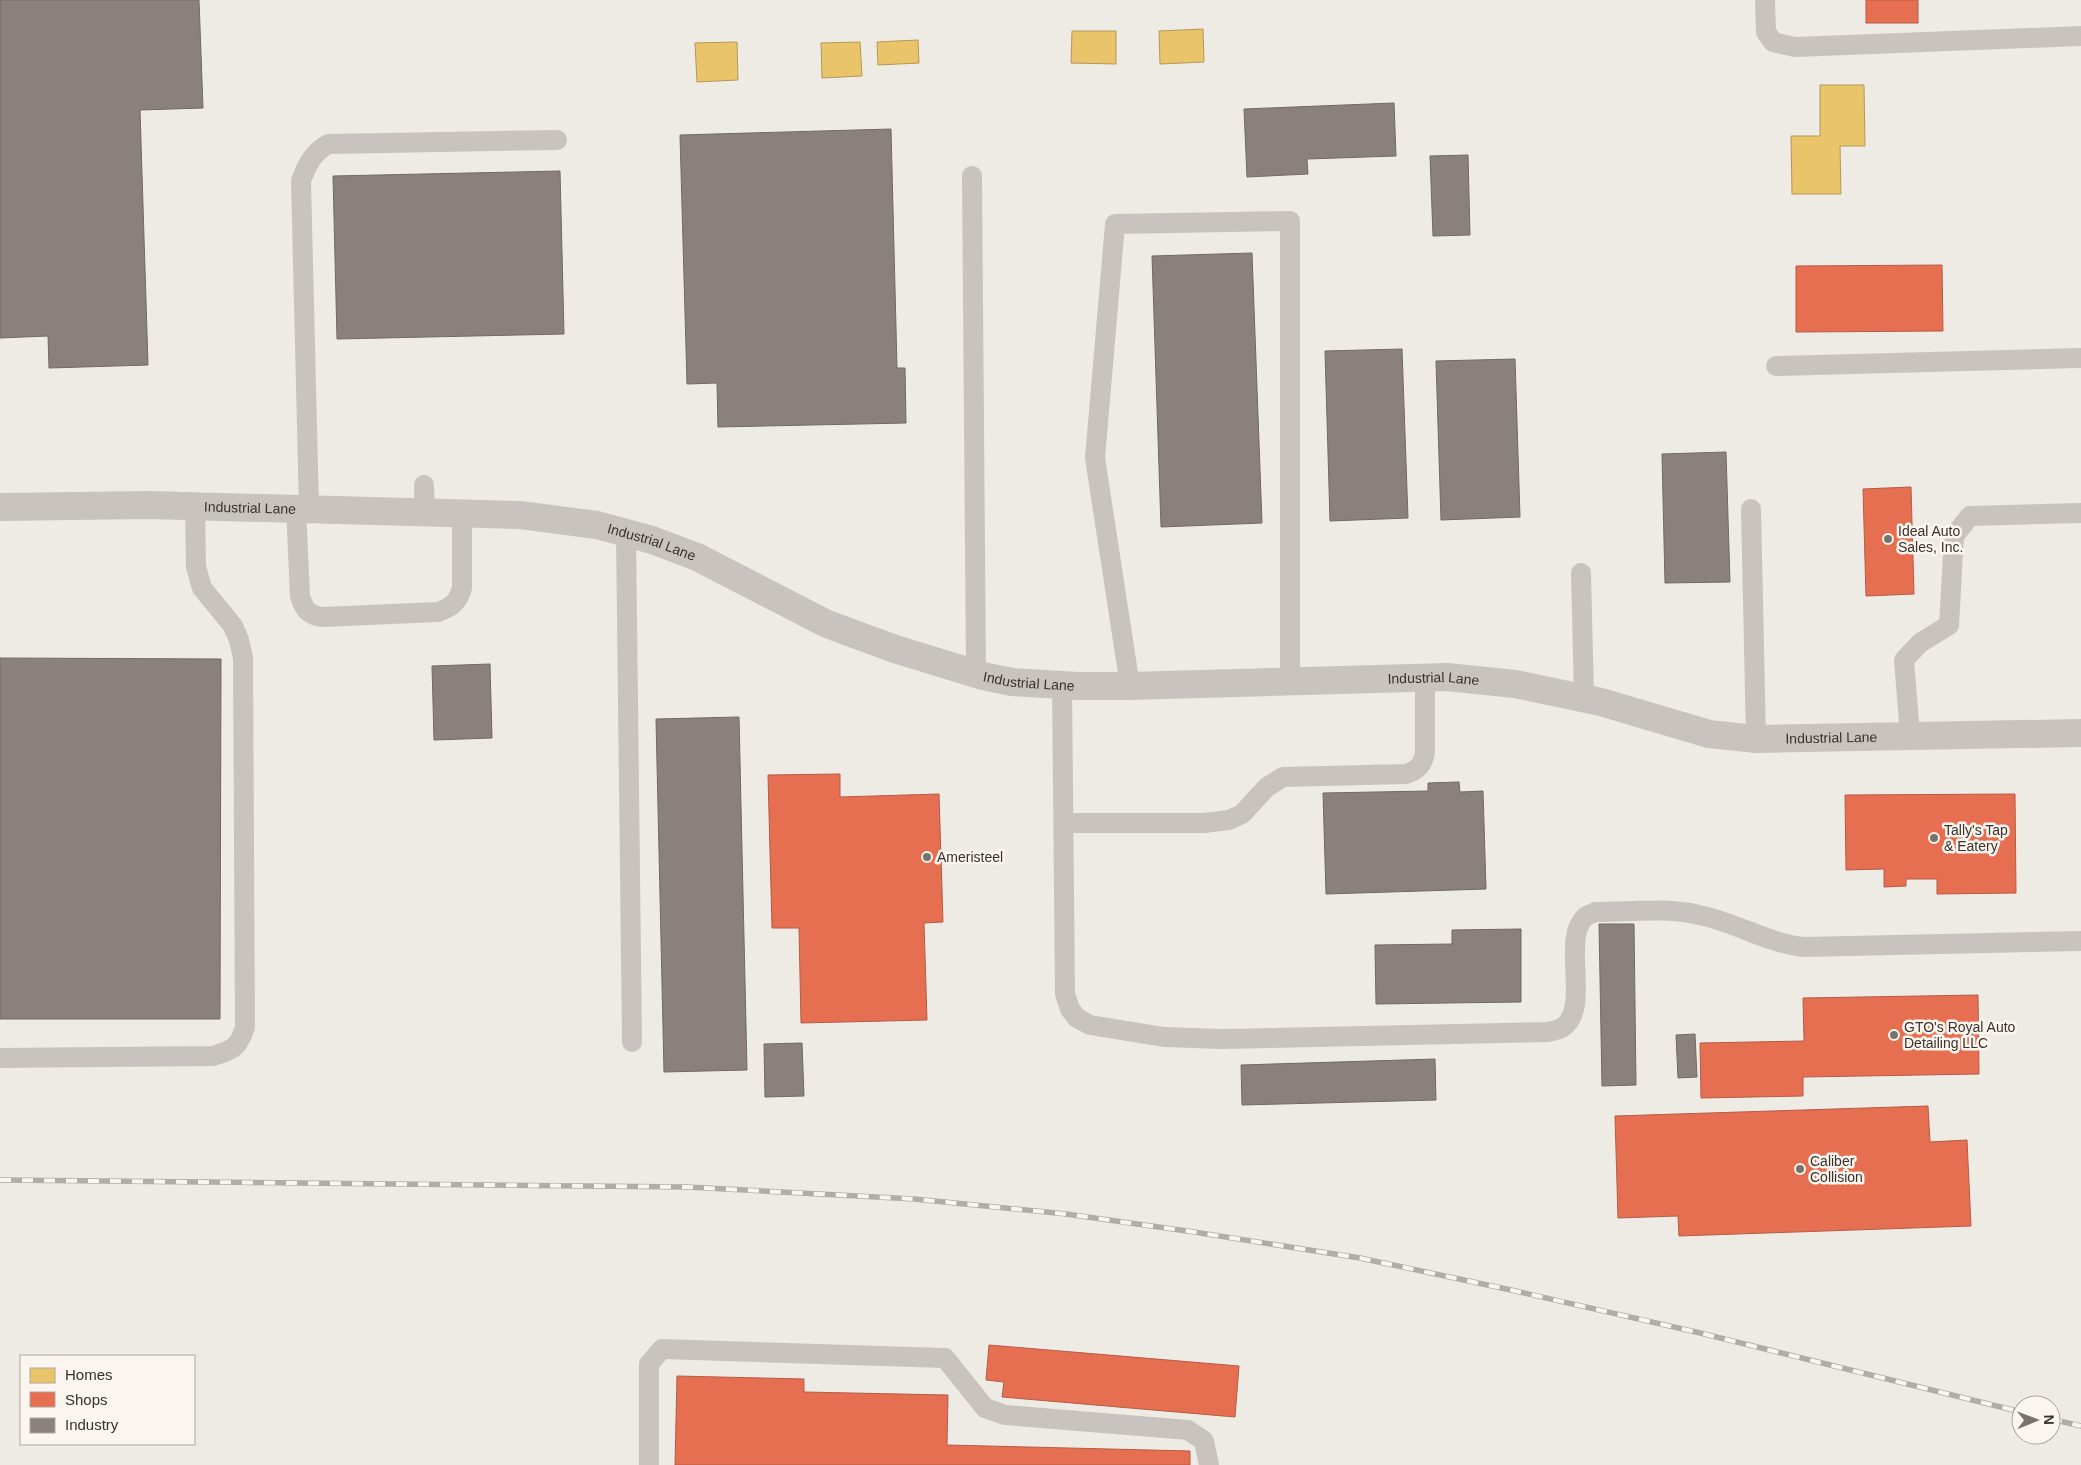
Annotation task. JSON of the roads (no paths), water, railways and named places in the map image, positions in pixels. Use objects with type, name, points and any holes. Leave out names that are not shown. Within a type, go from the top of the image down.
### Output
[{"type":"street","name":"Industrial Lane","points":[[0,507],[148,505],[462,513],[520,515],[597,525],[652,540],[697,557],[827,624],[895,649],[1012,682],[1062,686],[1130,686],[1448,678],[1515,684],[1584,698],[1709,734],[1756,739],[2081,733]]},
{"type":"lane","points":[[1765,0],[1766,32],[1773,42],[1795,46],[2081,36]]},
{"type":"lane","points":[[462,513],[462,588],[459,598],[451,607],[438,612],[322,618],[311,615],[304,608],[300,596],[303,509],[301,181],[307,164],[317,151],[328,144],[557,140]]},
{"type":"lane","points":[[972,176],[976,673]]},
{"type":"lane","points":[[1130,686],[1095,458],[1115,224],[1124,223],[1290,220],[1290,682]]},
{"type":"lane","points":[[1776,366],[2081,358]]},
{"type":"lane","points":[[424,485],[425,512]]},
{"type":"lane","points":[[0,1058],[213,1056],[230,1051],[241,1041],[245,1027],[243,658],[240,640],[233,626],[202,588],[196,568],[195,507]]},
{"type":"lane","points":[[1751,509],[1756,739]]},
{"type":"lane","points":[[1910,735],[1904,660],[1920,643],[1948,626],[1954,536],[1970,516],[2081,513]]},
{"type":"lane","points":[[626,533],[632,1042]]},
{"type":"lane","points":[[1581,573],[1584,698]]},
{"type":"lane","points":[[1064,823],[1204,823],[1229,820],[1242,814],[1267,787],[1283,777],[1406,774],[1416,770],[1423,762],[1426,752],[1425,678]]},
{"type":"lane","points":[[1062,686],[1065,994],[1070,1009],[1077,1018],[1090,1025],[1164,1037],[1222,1039],[1548,1032],[1563,1027],[1572,1016],[1575,1003],[1576,934],[1584,918],[1595,912],[1672,911],[1699,914],[1789,945],[1802,947],[2081,941]]},
{"type":"lane","points":[[649,1465],[648,1364],[662,1348],[945,1358],[985,1408],[1005,1415],[1188,1430],[1204,1441],[1208,1465]]},
{"type":"railway","points":[[0,1180],[687,1187],[914,1199],[1066,1214],[1360,1258],[1696,1332],[2011,1410]]},
{"type":"railway","points":[[2061,1421],[2081,1426]]},
{"type":"place","name":"Ideal Auto Sales, Inc.","points":[[1888,539]]},
{"type":"place","name":"Tally's Tap & Eatery","points":[[1934,838]]},
{"type":"place","name":"Ameristeel","points":[[927,857]]},
{"type":"place","name":"GTO's Royal Auto Detailing LLC","points":[[1894,1035]]},
{"type":"place","name":"Caliber Collision","points":[[1800,1169]]}]
